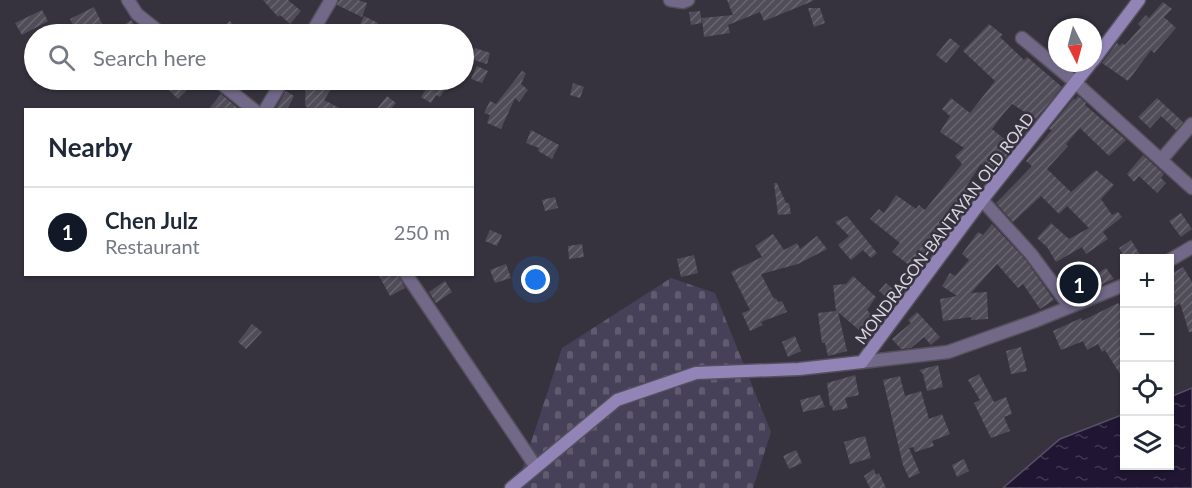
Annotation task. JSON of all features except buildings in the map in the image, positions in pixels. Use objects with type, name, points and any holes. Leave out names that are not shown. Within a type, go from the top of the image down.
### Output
[{"type":"street","points":[[128,0],[137,14],[150,24]]},
{"type":"street","points":[[317,24],[331,0]]},
{"type":"street","points":[[670,0],[683,2],[688,0]]},
{"type":"street","name":"MONDRAGON-BANTAYAN OLD ROAD","points":[[1102,49],[1139,0]]},
{"type":"street","points":[[1022,38],[1076,83],[1192,188]]},
{"type":"street","name":"MONDRAGON-BANTAYAN OLD ROAD","points":[[511,488],[617,400],[696,373],[799,369],[862,362],[982,200],[1084,72]]},
{"type":"street","points":[[229,90],[252,108]]},
{"type":"street","points":[[266,108],[277,90]]},
{"type":"street","points":[[1161,160],[1192,124]]},
{"type":"street","points":[[982,200],[1031,254],[1070,307]]},
{"type":"street","points":[[1174,258],[1192,248]]},
{"type":"street","points":[[407,276],[536,467]]},
{"type":"street","points":[[862,362],[948,352],[1120,287]]},
{"type":"green space","points":[[671,278],[715,293],[771,432],[753,488],[516,488],[562,348]]},
{"type":"water","points":[[1192,388],[1192,488],[1003,488],[1060,439],[1120,416],[1120,470],[1174,470],[1174,395]]},
{"type":"place","name":"Chen Julz","points":[[1079,284]]}]
